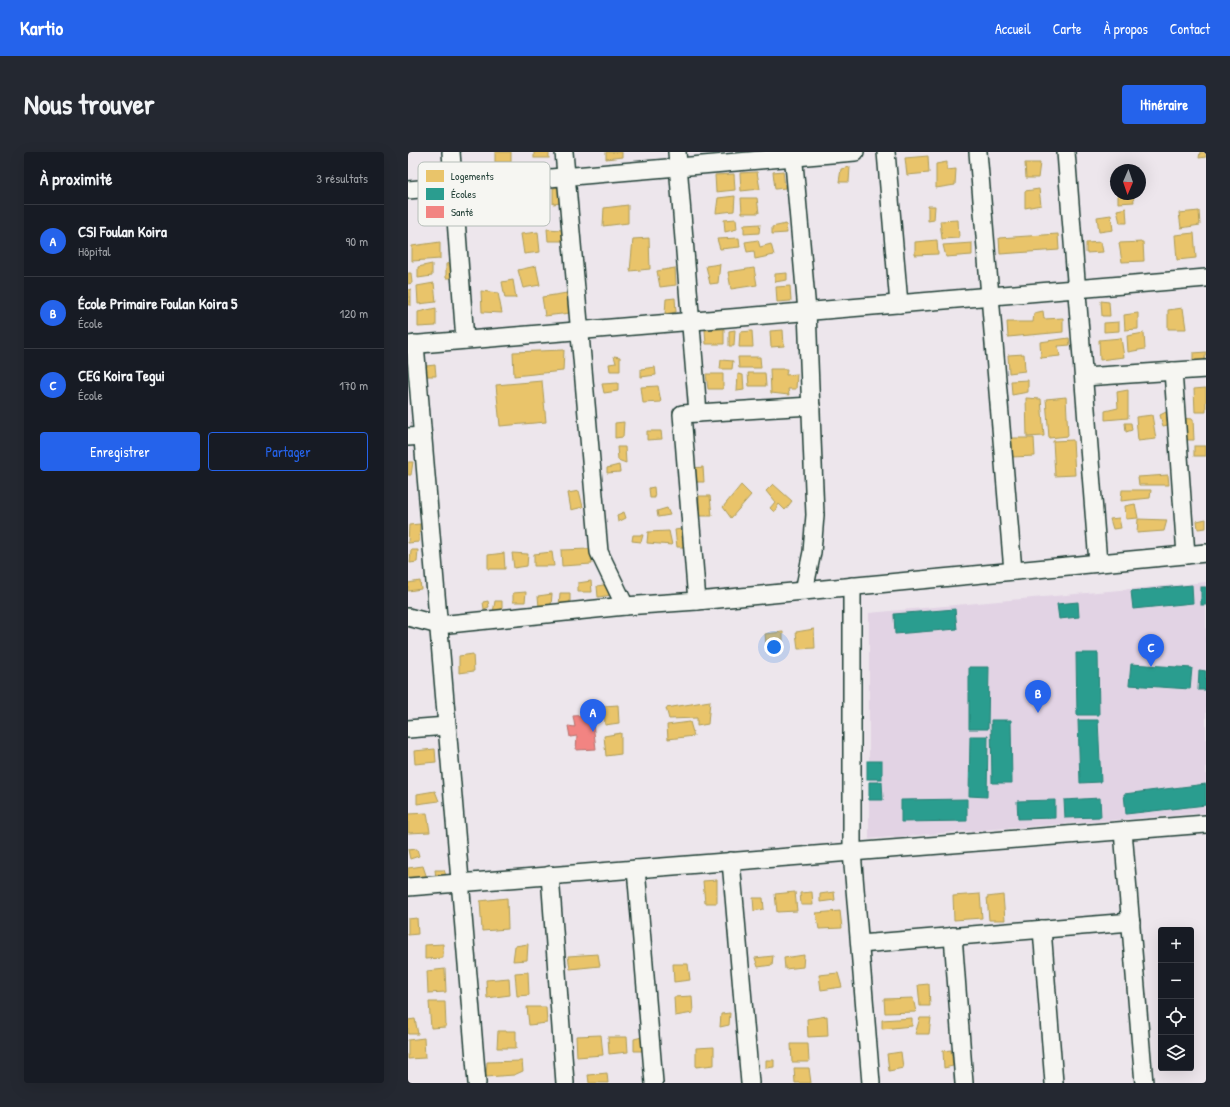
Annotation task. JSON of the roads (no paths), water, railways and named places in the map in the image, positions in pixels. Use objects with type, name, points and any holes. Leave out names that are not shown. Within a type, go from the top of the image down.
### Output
[{"type":"street","points":[[451,152],[452,162]]},
{"type":"street","points":[[564,152],[599,552],[625,606]]},
{"type":"street","points":[[550,177],[678,159],[854,152]]},
{"type":"street","points":[[886,152],[899,304]]},
{"type":"street","points":[[978,152],[1013,571]]},
{"type":"street","points":[[1066,152],[1098,563]]},
{"type":"street","points":[[793,155],[807,311],[815,515],[812,552],[804,591]]},
{"type":"street","points":[[678,159],[698,413]]},
{"type":"street","points":[[408,190],[418,189]]},
{"type":"street","points":[[456,226],[465,340]]},
{"type":"street","points":[[477,1083],[439,625],[415,436],[411,344],[1206,278]]},
{"type":"street","points":[[1084,377],[1206,369]]},
{"type":"street","points":[[1172,371],[1186,555]]},
{"type":"street","points":[[697,601],[682,414],[811,406]]},
{"type":"street","points":[[408,617],[439,625],[625,606],[697,601],[1206,553]]},
{"type":"street","points":[[852,586],[852,852],[871,1083]]},
{"type":"street","points":[[408,729],[447,726]]},
{"type":"street","points":[[408,887],[1206,824]]},
{"type":"street","points":[[1123,830],[1144,1083]]},
{"type":"street","points":[[732,861],[750,1083]]},
{"type":"street","points":[[636,869],[654,1083]]},
{"type":"street","points":[[550,875],[565,1083]]},
{"type":"street","points":[[860,944],[1131,922]]},
{"type":"street","points":[[1042,929],[1054,1083]]},
{"type":"street","points":[[953,936],[964,1083]]},
{"type":"place","name":"CEG Koira Tegui","points":[[1151,667]]},
{"type":"place","name":"École Primaire Foulan Koira 5","points":[[1038,713]]},
{"type":"place","name":"CSI Foulan Koira","points":[[593,732]]}]
